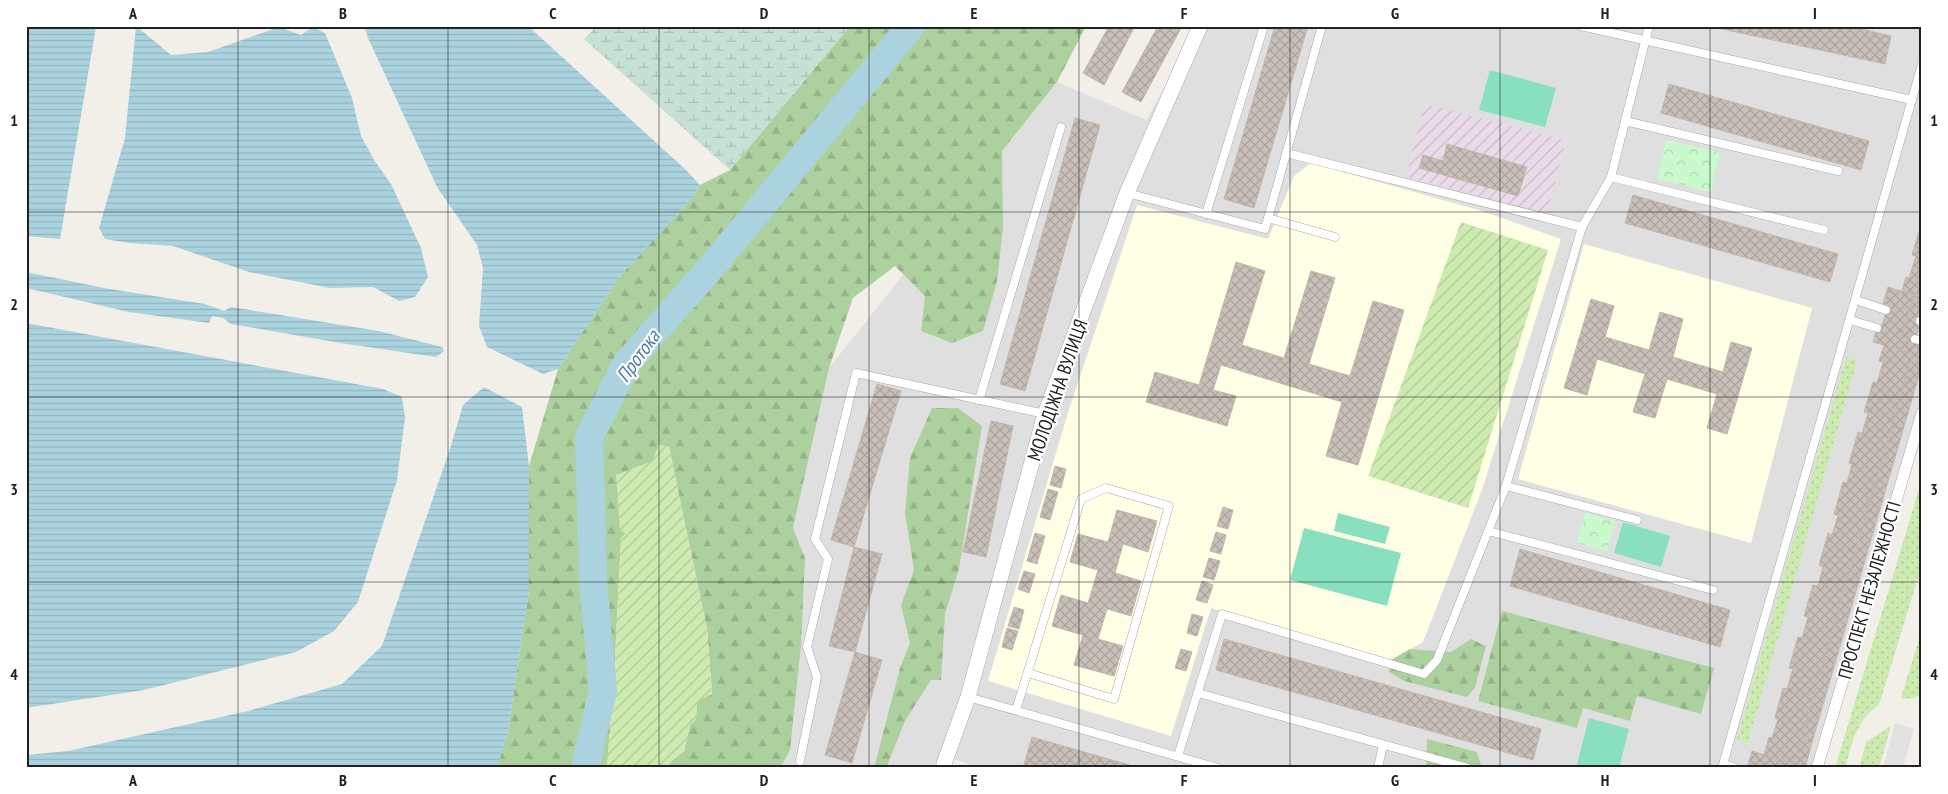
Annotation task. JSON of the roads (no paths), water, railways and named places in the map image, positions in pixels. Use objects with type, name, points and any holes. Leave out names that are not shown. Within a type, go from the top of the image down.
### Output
[{"type":"street","name":"МОЛОДІЖНА ВУЛИЦЯ","points":[[943,766],[968,697],[1045,414],[1128,193],[1200,26]]},
{"type":"street","name":"ПРОСПЕКТ НЕЗАЛЕЖНОСТІ","points":[[1817,768],[1922,413]]},
{"type":"lane","points":[[1206,214],[1264,26]]},
{"type":"lane","points":[[1128,193],[1264,229],[1322,26]]},
{"type":"lane","points":[[1581,26],[1912,100]]},
{"type":"lane","points":[[1178,756],[1222,614],[1424,674],[1437,660],[1506,486],[1582,227],[1611,177],[1649,26]]},
{"type":"lane","points":[[1736,768],[1723,766],[1922,64]]},
{"type":"lane","points":[[1625,121],[1838,171]]},
{"type":"lane","points":[[979,400],[1061,127]]},
{"type":"lane","points":[[1286,152],[1582,227]]},
{"type":"lane","points":[[1611,177],[1824,230]]},
{"type":"lane","points":[[1268,218],[1335,237]]},
{"type":"lane","points":[[1856,300],[1886,310]]},
{"type":"lane","points":[[1850,320],[1877,328]]},
{"type":"lane","points":[[800,761],[817,676],[807,647],[828,559],[815,539],[856,372],[1045,414]]},
{"type":"lane","points":[[1506,486],[1637,520]]},
{"type":"lane","points":[[1016,710],[1080,499],[1106,488],[1169,506],[1114,699],[1028,673]]},
{"type":"lane","points":[[1488,531],[1713,590]]},
{"type":"lane","points":[[1198,693],[1468,768]]},
{"type":"lane","points":[[968,697],[1218,768]]},
{"type":"lane","points":[[1378,768],[1384,745]]},
{"type":"water","points":[[26,26],[96,27],[60,239],[26,236]]},
{"type":"water","points":[[136,26],[171,55],[208,52],[279,27],[301,35],[313,27],[325,33],[352,98],[361,136],[374,160],[391,184],[421,248],[428,277],[415,297],[399,301],[373,287],[330,288],[249,272],[173,246],[129,243],[105,239],[99,228],[125,138]]},
{"type":"water","points":[[364,26],[528,26],[685,169],[700,185],[693,197],[619,277],[558,369],[543,374],[487,347],[479,326],[483,268],[477,245],[437,187]]},
{"type":"water","points":[[26,272],[104,288],[205,304],[224,311],[231,307],[379,331],[442,347],[444,351],[436,357],[231,324],[223,318],[212,316],[209,323],[129,312],[26,288]]},
{"type":"water","points":[[26,323],[383,389],[402,397],[405,418],[397,480],[358,602],[334,631],[296,652],[144,690],[26,708]]},
{"type":"water","points":[[484,387],[522,407],[529,466],[529,590],[508,731],[497,768],[26,768],[26,755],[68,751],[248,711],[342,684],[382,646],[451,446],[463,405]]},
{"type":"waterway","name":"Протока","points":[[585,768],[603,690],[593,582],[589,437],[627,363],[713,265],[911,26]]}]
